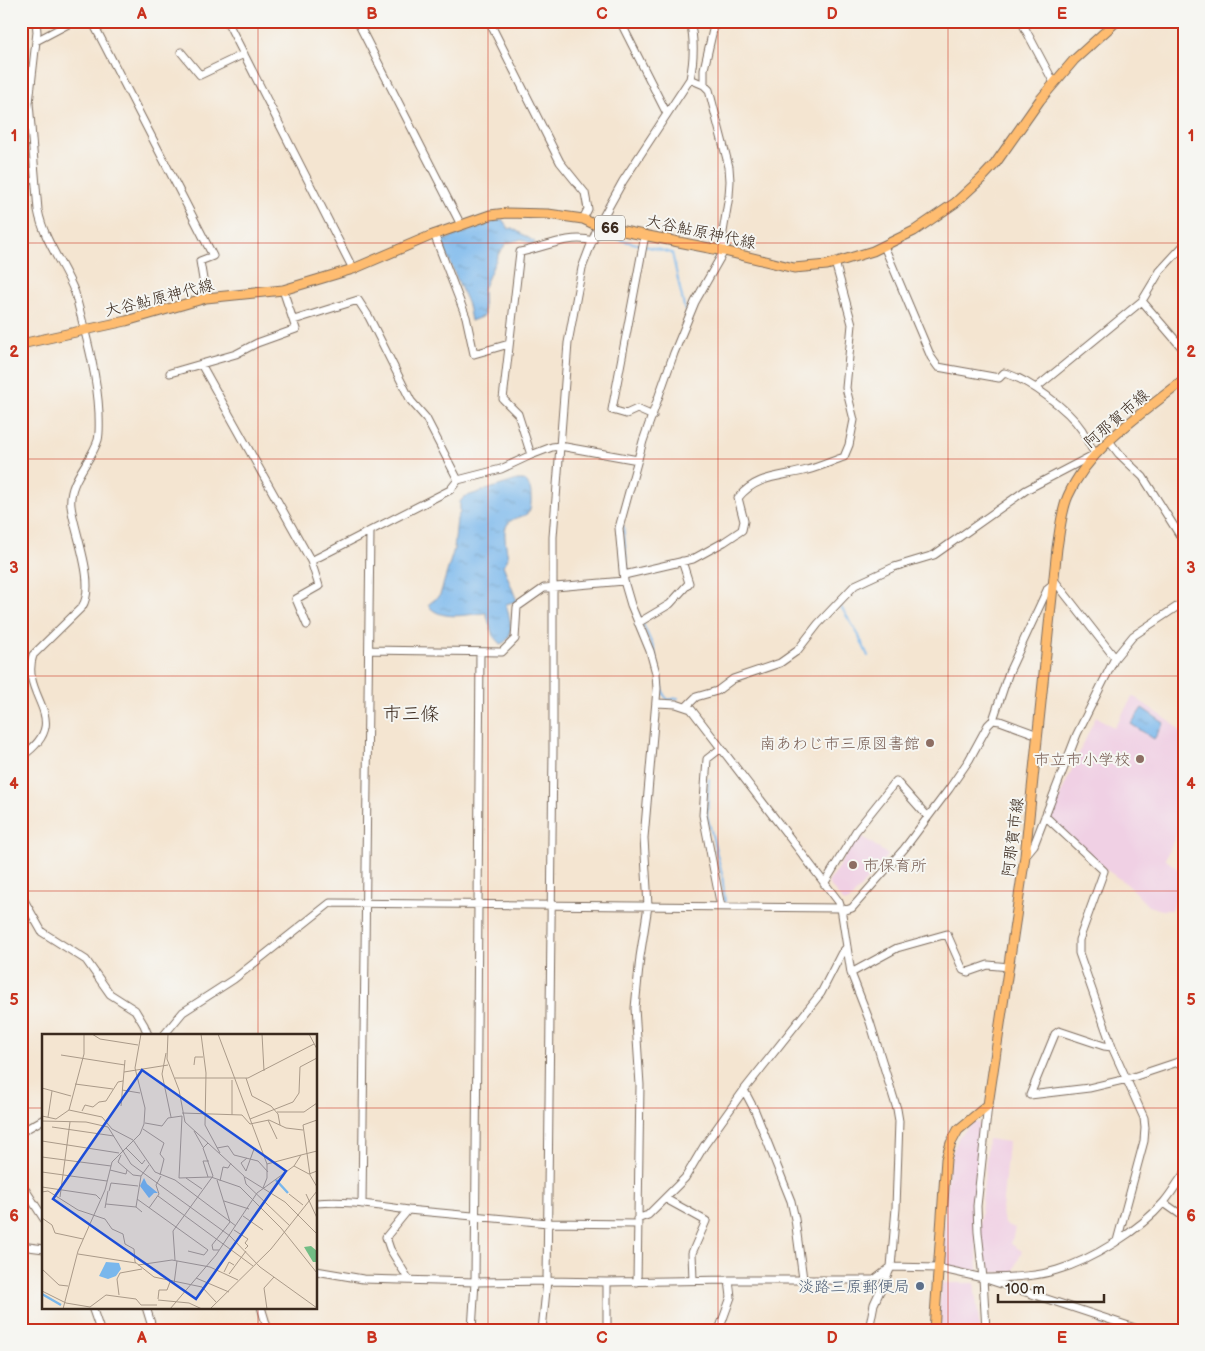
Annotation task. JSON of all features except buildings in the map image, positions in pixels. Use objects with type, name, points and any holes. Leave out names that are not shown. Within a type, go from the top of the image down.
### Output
[{"type":"main road","name":"大谷鮎原神代線","points":[[21,344],[126,321],[206,298],[283,290],[353,269],[434,234],[490,216],[507,213],[548,214],[583,219],[598,226],[724,251],[794,268],[827,265],[884,246],[914,230],[955,203],[995,164],[1040,100],[1074,60],[1117,21]]},
{"type":"main road","name":"阿那賀市線","points":[[988,1105],[1025,856],[1057,548],[1068,496],[1095,454],[1184,380]]},
{"type":"main road","points":[[934,1330],[944,1174],[950,1143],[958,1130],[988,1105]]},
{"type":"street","points":[[21,757],[32,750],[41,739],[46,724],[42,703],[30,676],[30,664],[33,655],[87,600],[88,589],[71,505],[78,477],[98,439],[98,402],[91,356],[72,283],[41,226],[29,103],[36,40],[36,21]]},
{"type":"street","points":[[36,40],[74,21]]},
{"type":"street","points":[[92,21],[213,256],[200,262],[206,298]]},
{"type":"street","points":[[227,21],[353,269]]},
{"type":"street","points":[[357,21],[461,225]]},
{"type":"street","points":[[489,21],[560,162],[585,193],[588,209],[583,219]]},
{"type":"street","points":[[620,21],[667,114]]},
{"type":"street","points":[[542,1330],[547,1281],[548,1222],[553,538],[569,335],[582,268],[598,226],[623,181],[690,79],[694,59],[694,36],[690,21]]},
{"type":"street","points":[[704,84],[704,69],[715,21]]},
{"type":"street","points":[[1021,21],[1054,83]]},
{"type":"street","points":[[182,52],[200,75],[244,54]]},
{"type":"street","points":[[637,1282],[640,1085],[635,1008],[648,906],[644,838],[657,703],[656,673],[650,651],[630,605],[624,578],[619,528],[660,390],[689,314],[724,251],[723,232],[729,196],[729,167],[709,90],[704,84],[690,79]]},
{"type":"street","points":[[434,234],[466,317],[474,354],[509,344]]},
{"type":"street","points":[[645,235],[612,410],[626,414],[637,409],[653,416]]},
{"type":"street","points":[[531,455],[518,414],[503,399],[520,252],[584,238],[592,241]]},
{"type":"street","points":[[1036,388],[1142,302],[1160,271],[1184,245]]},
{"type":"street","points":[[687,706],[696,697],[717,691],[733,679],[780,662],[797,651],[818,624],[855,585],[894,567],[934,555],[1026,490],[1095,454],[1081,429],[1072,419],[1036,388],[1017,376],[1004,373],[999,378],[938,367],[927,348],[884,246]]},
{"type":"street","points":[[369,650],[502,652],[515,639],[517,607],[544,588],[624,578],[693,559],[742,530],[744,520],[738,498],[746,488],[758,481],[812,469],[844,457],[849,445],[854,420],[846,388],[852,324],[835,262]]},
{"type":"street","points":[[170,373],[236,354],[296,329],[283,290]]},
{"type":"street","points":[[294,320],[358,300],[369,317],[411,402],[426,418],[458,480]]},
{"type":"street","points":[[1142,302],[1184,350]]},
{"type":"street","points":[[201,364],[311,561],[319,586],[296,599],[307,625]]},
{"type":"street","points":[[1109,441],[1119,454],[1143,477],[1184,542]]},
{"type":"street","points":[[311,561],[450,490],[458,480],[501,470],[552,447],[560,446],[638,460]]},
{"type":"street","points":[[362,1204],[370,531]]},
{"type":"street","points":[[638,623],[670,604],[689,583],[682,561]]},
{"type":"street","points":[[165,1034],[183,1012],[234,979],[330,903],[841,908],[846,910],[852,908],[904,849],[969,760],[988,725],[993,720],[1009,672],[1048,588],[1054,582],[1115,658]]},
{"type":"street","points":[[1025,856],[1034,845],[1077,734],[1115,658],[1133,636],[1184,602]]},
{"type":"street","points":[[472,1330],[475,1282],[480,652]]},
{"type":"street","points":[[657,703],[687,706],[690,709],[841,908],[851,974],[870,1022],[897,1109],[898,1121],[896,1208],[891,1267],[874,1304],[869,1330]]},
{"type":"street","points":[[993,720],[1038,735]]},
{"type":"street","points":[[720,749],[707,759],[703,815],[721,907]]},
{"type":"street","points":[[824,884],[856,831],[896,781],[928,817]]},
{"type":"street","points":[[1045,816],[1104,871],[1079,940],[1079,953],[1112,1047],[1144,1118],[1146,1128],[1117,1241]]},
{"type":"street","points":[[21,895],[42,932],[86,960],[110,994],[135,1010],[148,1034]]},
{"type":"street","points":[[851,974],[897,948],[947,934],[963,970],[968,972],[988,965],[1009,967]]},
{"type":"street","points":[[318,1203],[362,1204],[408,1210],[548,1222],[637,1222],[666,1199],[685,1178],[704,1146],[744,1090],[821,993],[841,954],[847,947]]},
{"type":"street","points":[[1112,1047],[1059,1031],[1055,1034],[1030,1095],[1089,1088],[1127,1079],[1184,1060]]},
{"type":"street","points":[[744,1090],[755,1110],[791,1201],[802,1279]]},
{"type":"street","points":[[986,1330],[978,1232],[978,1206],[988,1105]]},
{"type":"street","points":[[21,1132],[42,1120]]},
{"type":"street","points":[[983,1278],[1027,1276],[1056,1271],[1079,1262],[1117,1241],[1150,1216],[1164,1202],[1184,1174]]},
{"type":"street","points":[[21,1183],[42,1216]]},
{"type":"street","points":[[666,1199],[706,1220],[692,1253],[693,1280]]},
{"type":"street","points":[[1164,1202],[1184,1217]]},
{"type":"street","points":[[408,1210],[386,1237],[390,1250],[409,1280]]},
{"type":"street","points":[[21,1246],[42,1249]]},
{"type":"street","points":[[318,1272],[363,1279],[475,1282],[637,1282],[802,1279],[874,1280],[891,1267],[938,1268],[983,1278],[1141,1330]]},
{"type":"street","points":[[719,1330],[731,1297],[729,1280]]},
{"type":"street","points":[[606,1282],[606,1330]]},
{"type":"street","points":[[92,1308],[100,1330]]},
{"type":"street","points":[[146,1308],[153,1330]]},
{"type":"street","points":[[261,1308],[268,1330]]},
{"type":"shaded area","points":[[1133,696],[1175,725],[1184,737],[1184,818],[1165,859],[1184,874],[1184,883],[1171,910],[1162,910],[1148,906],[1128,885],[1104,868],[1050,818],[1096,716],[1114,728]]},
{"type":"shaded area","points":[[859,834],[888,855],[849,901],[844,903],[828,883]]},
{"type":"shaded area","points":[[974,1121],[980,1124],[975,1208],[978,1272],[942,1265],[948,1169],[959,1136]]},
{"type":"shaded area","points":[[988,1139],[1008,1142],[1002,1211],[1004,1224],[1015,1228],[1011,1244],[1022,1251],[1013,1273],[985,1272],[979,1232]]},
{"type":"shaded area","points":[[941,1283],[974,1283],[980,1330],[938,1330]]},
{"type":"water","points":[[502,219],[509,229],[512,228],[535,242],[533,245],[522,239],[507,243],[499,253],[483,289],[484,316],[471,321],[468,305],[441,241]]},
{"type":"water","points":[[517,480],[524,480],[529,486],[531,506],[526,514],[509,522],[505,530],[508,558],[503,565],[517,601],[506,604],[510,620],[510,632],[509,638],[500,644],[493,636],[486,613],[447,615],[440,614],[428,605],[440,595],[454,549],[460,502],[464,497]]},
{"type":"water","points":[[1142,708],[1164,723],[1154,739],[1131,724]]},
{"type":"waterway","points":[[598,246],[609,237],[641,245]]},
{"type":"waterway","points":[[645,246],[672,253],[685,311]]},
{"type":"waterway","points":[[623,526],[628,572]]},
{"type":"waterway","points":[[628,577],[633,599]]},
{"type":"waterway","points":[[841,607],[858,634],[868,656]]},
{"type":"waterway","points":[[638,613],[654,649],[664,695],[668,700],[678,698]]},
{"type":"waterway","points":[[709,779],[707,815],[722,874],[725,902]]},
{"type":"waterway","points":[[1100,1320],[1104,1330]]},
{"type":"place","name":"南あわじ市三原図書館","points":[[930,743]]},
{"type":"place","name":"市立市小学校","points":[[1140,759]]},
{"type":"place","name":"市保育所","points":[[853,865]]},
{"type":"place","name":"淡路三原郵便局","points":[[920,1286]]},
{"type":"district","name":"市三條","points":[[411,713]]}]
